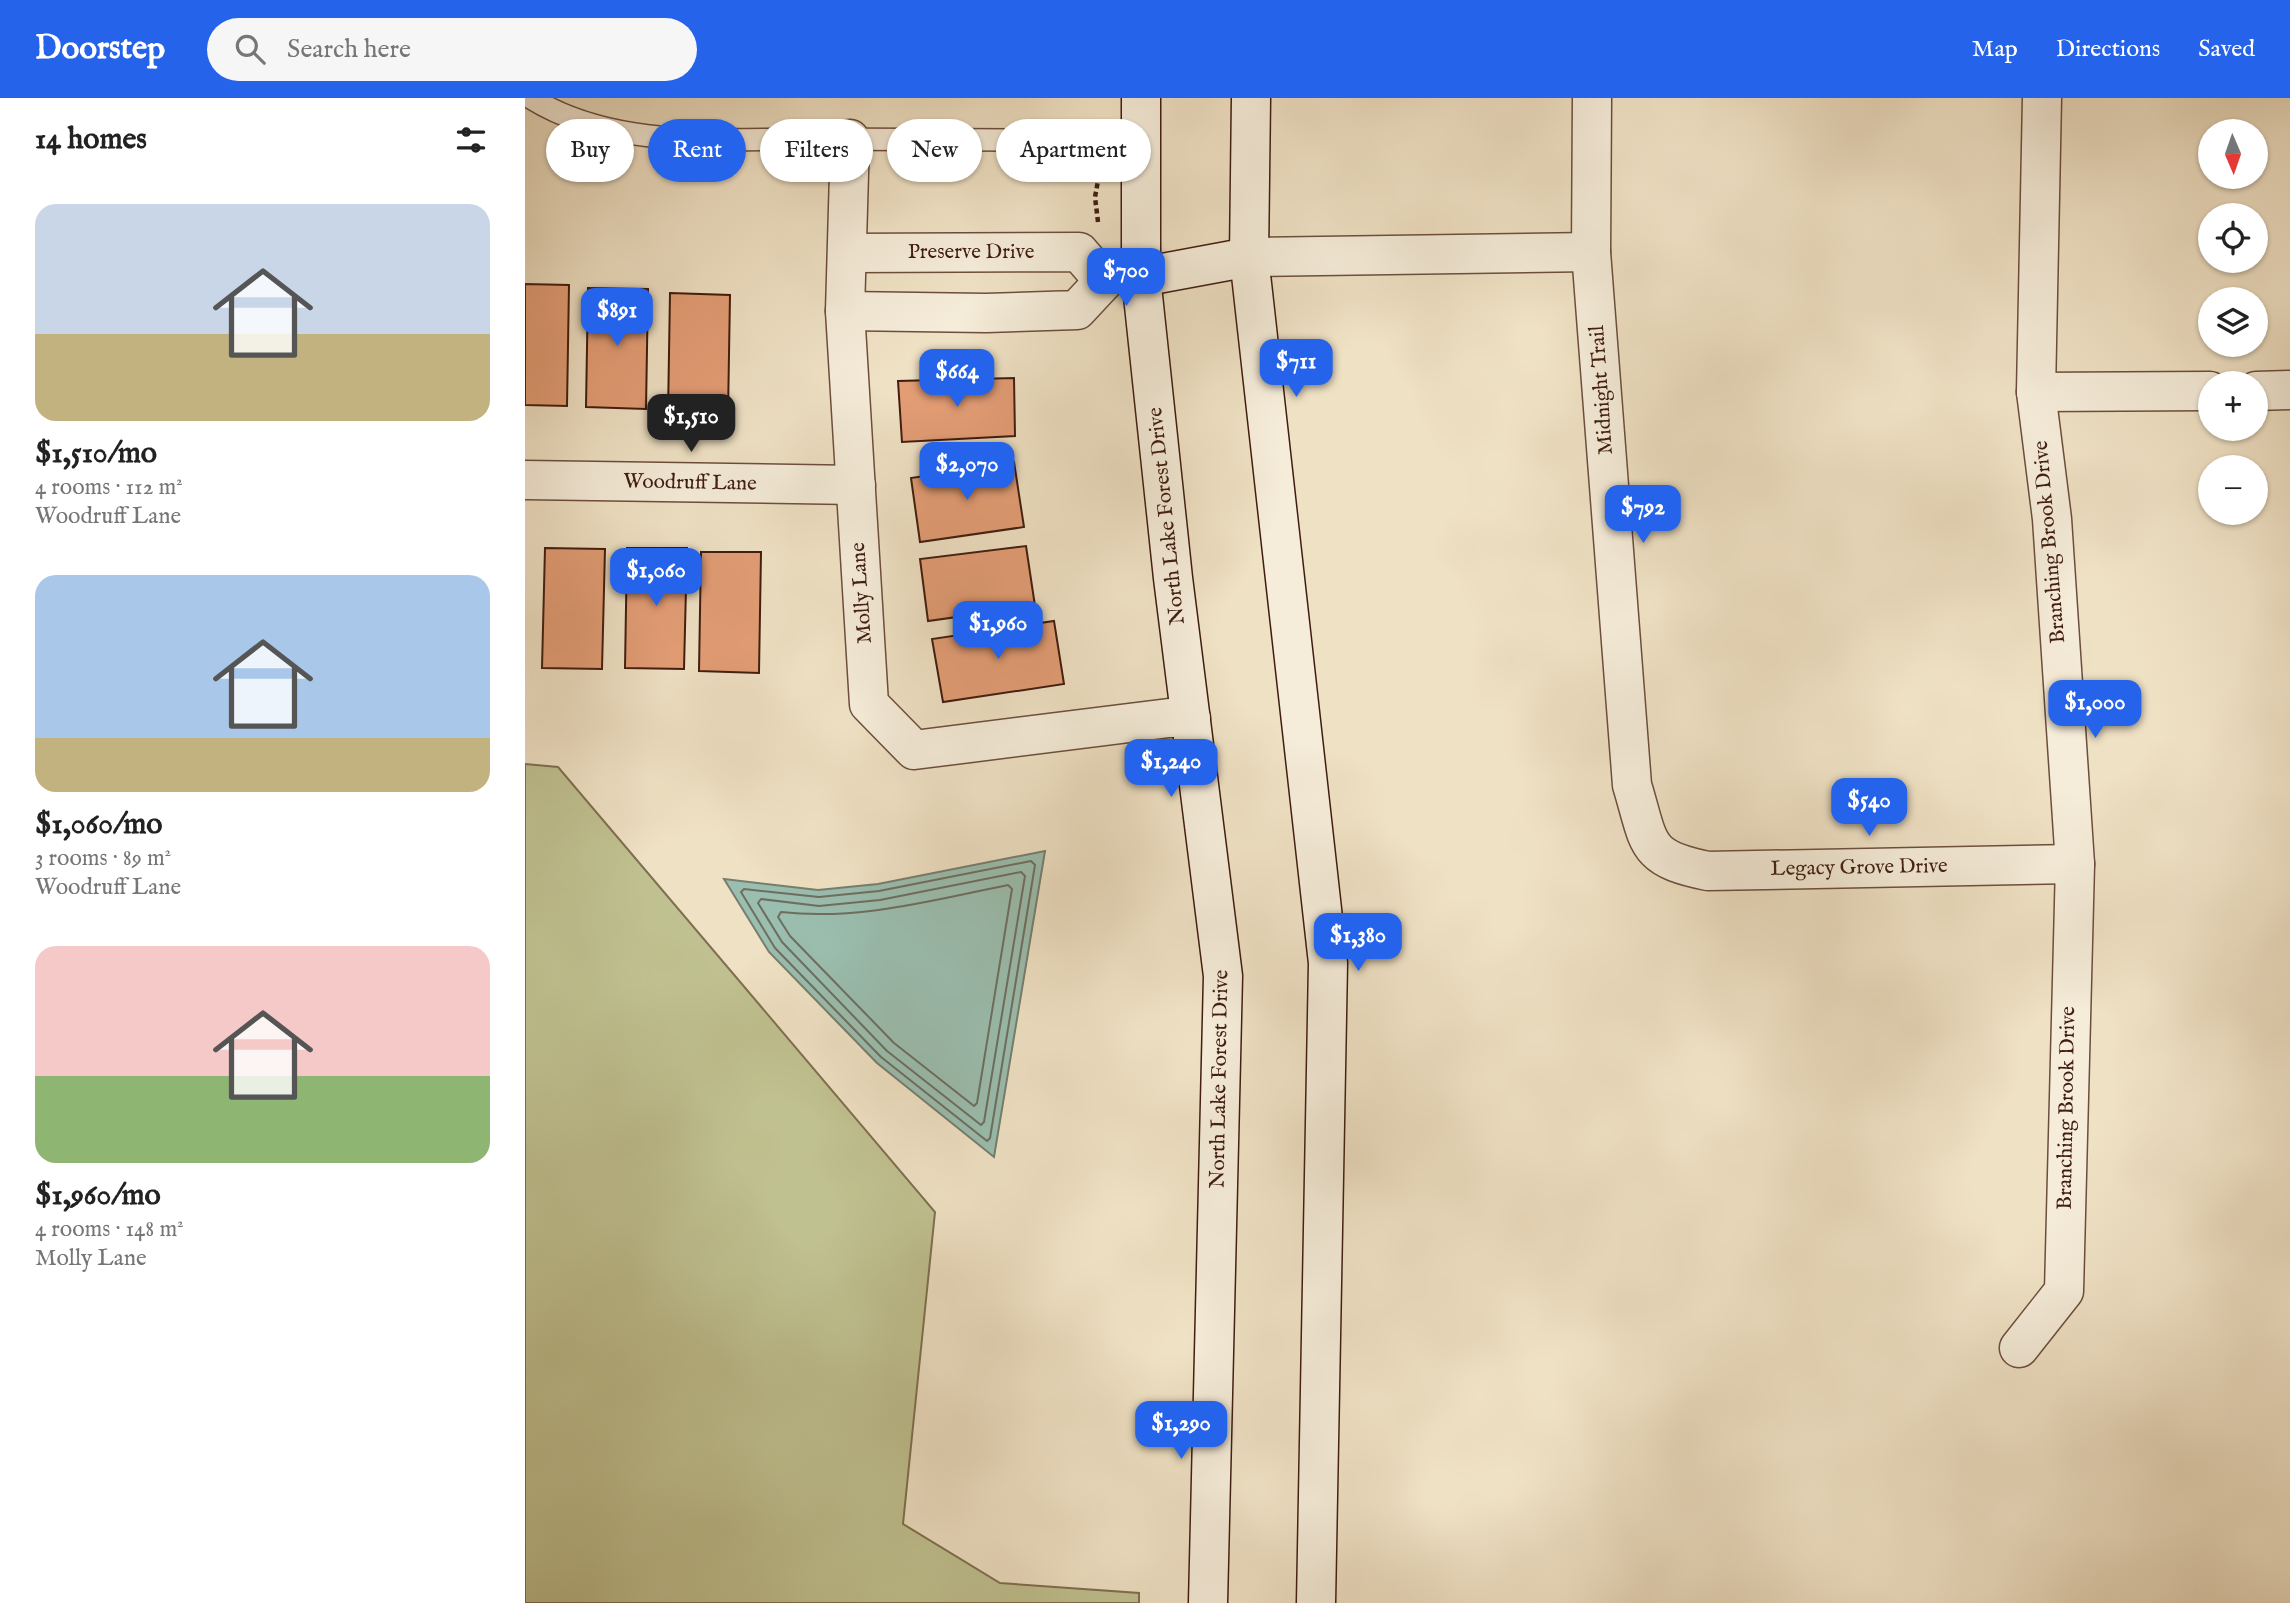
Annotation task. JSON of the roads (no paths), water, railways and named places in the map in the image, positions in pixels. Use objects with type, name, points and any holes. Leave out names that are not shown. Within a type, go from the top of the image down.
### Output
[{"type":"street","name":"North Lake Forest Drive","points":[[1141,98],[1122,279],[1191,718],[1223,976],[1207,1603]]},
{"type":"street","points":[[1251,98],[1249,257],[1328,963],[1315,1603]]},
{"type":"street","name":"Midnight Trail","points":[[1592,98],[1591,251],[1632,785],[1651,846]]},
{"type":"street","name":"Branching Brook Drive","points":[[2019,1348],[2064,1291],[2075,864],[2052,519],[2036,392],[2042,98]]},
{"type":"street","name":"Molly Lane","points":[[849,182],[845,311],[869,704],[914,750],[1169,718],[1191,718]]},
{"type":"street","points":[[845,311],[986,313],[1077,310],[1122,279],[1249,257],[1591,251]]},
{"type":"street","name":"Preserve Drive","points":[[848,253],[1079,252],[1122,279]]},
{"type":"street","points":[[2268,390],[2290,390]]},
{"type":"street","points":[[2036,392],[2198,391]]},
{"type":"street","name":"Woodruff Lane","points":[[525,480],[856,485]]},
{"type":"street","name":"Legacy Grove Drive","points":[[1651,846],[1674,864],[1708,871],[2075,864]]},
{"type":"lane","points":[[531,98],[554,112],[586,125],[677,139],[760,139]]},
{"type":"lane","points":[[873,139],[996,140]]},
{"type":"water","points":[[1045,851],[994,1157],[877,1063],[769,952],[724,879],[818,890],[878,884]]}]
